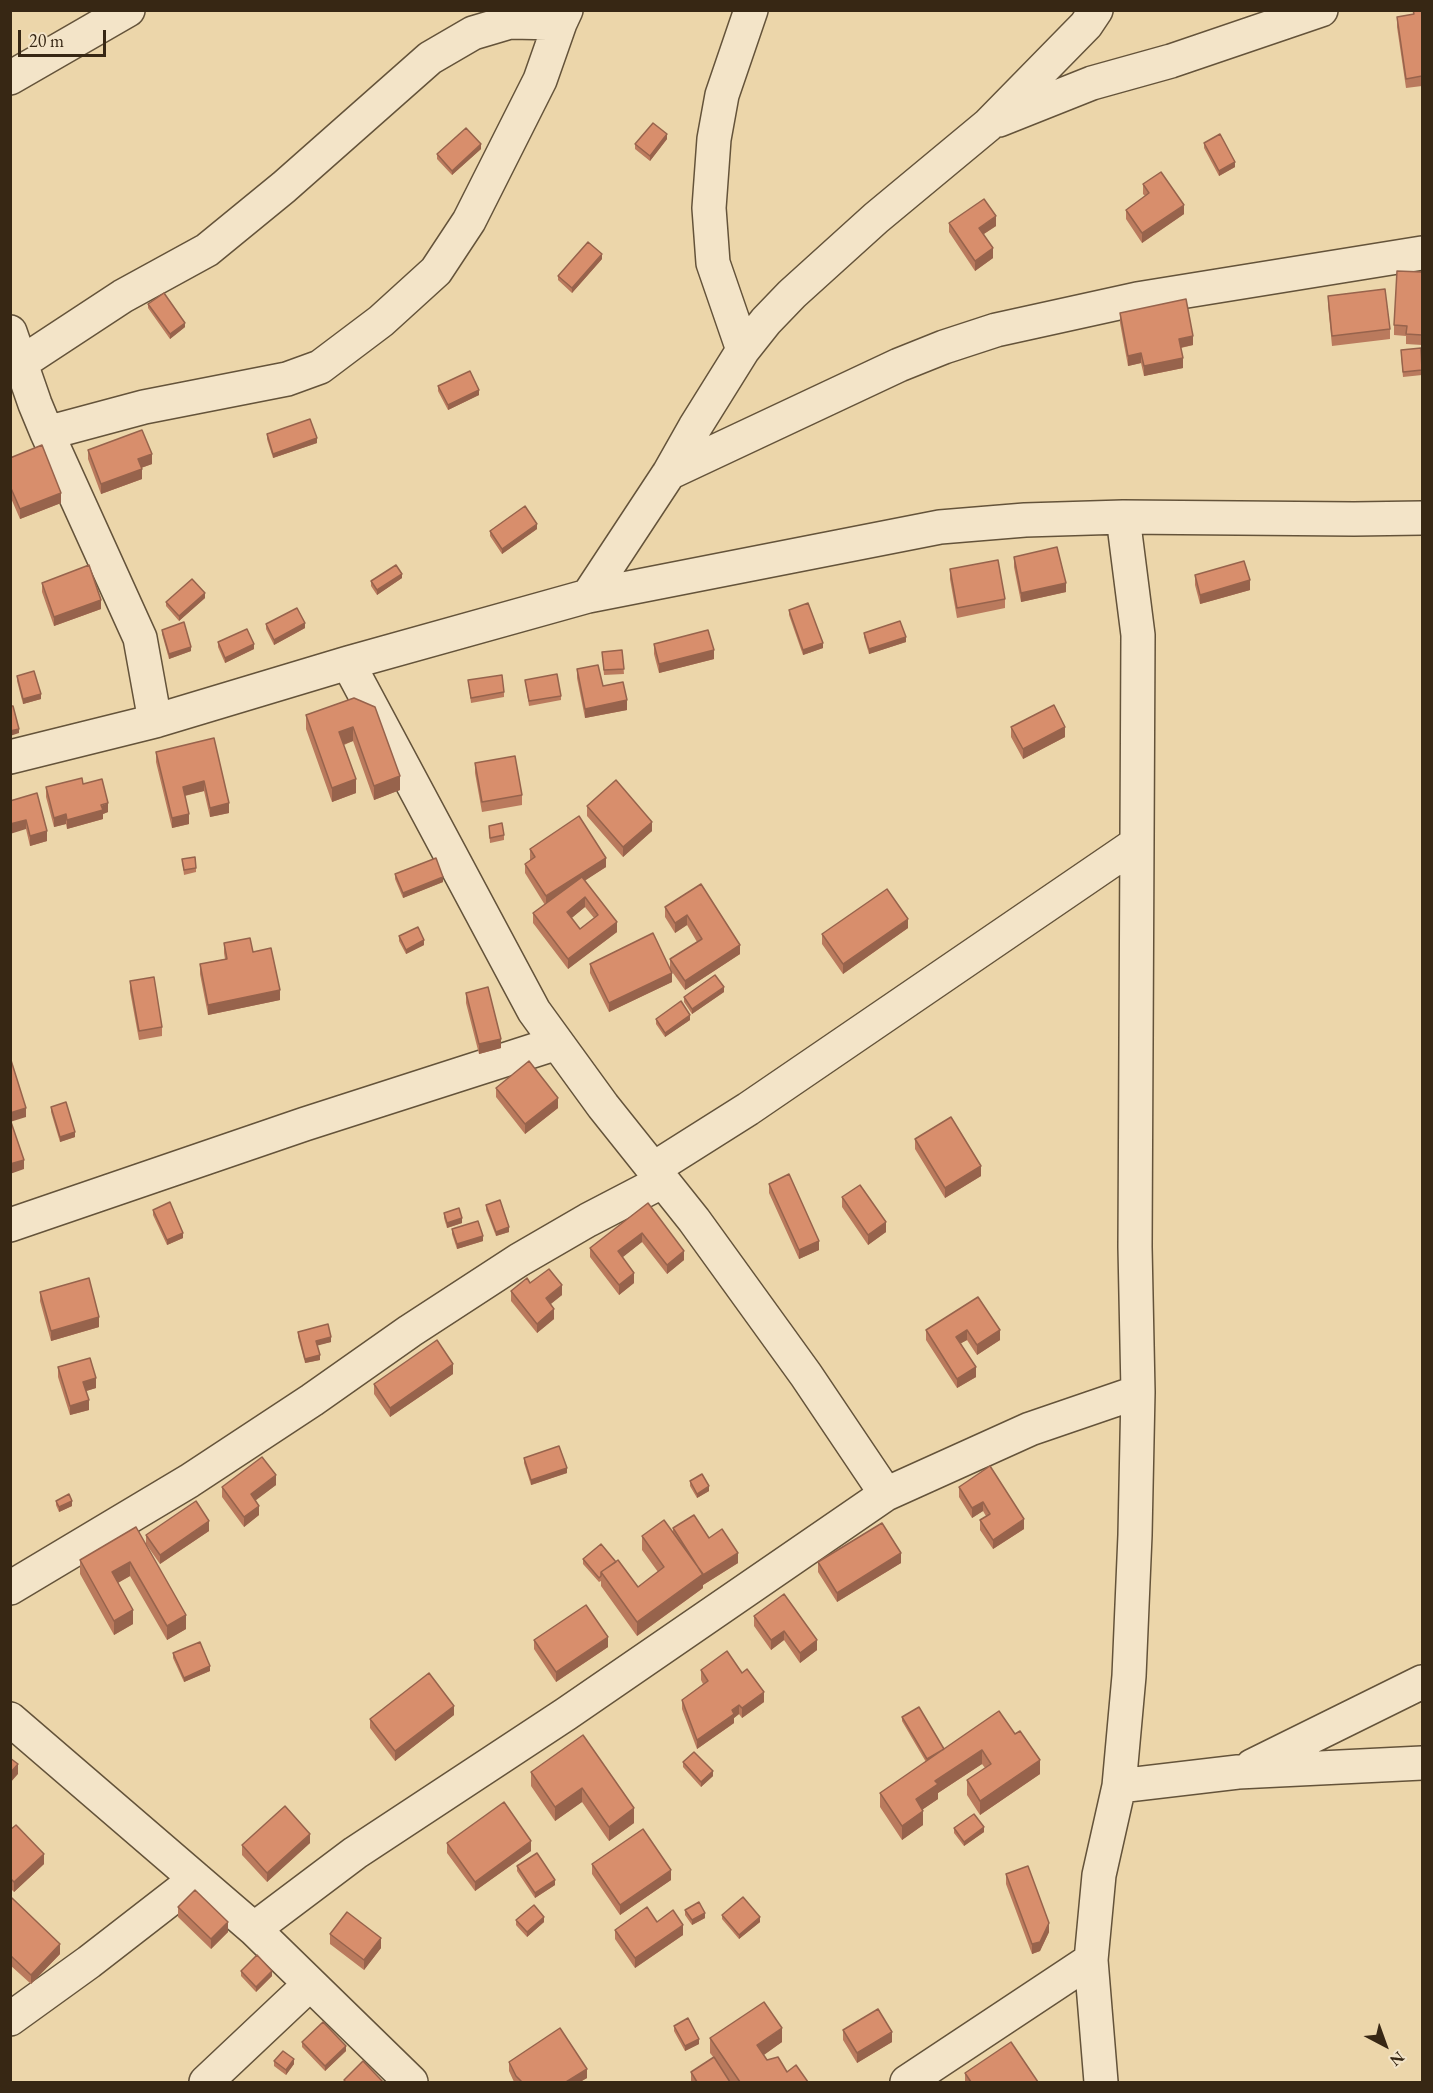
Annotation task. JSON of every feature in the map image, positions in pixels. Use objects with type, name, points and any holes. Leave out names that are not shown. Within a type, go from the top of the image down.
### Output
[{"type":"street","points":[[10,78],[128,10]]},
{"type":"street","points":[[743,350],[714,263],[709,208],[714,139],[722,95],[751,10]]},
{"type":"street","points":[[588,596],[669,473],[743,350],[792,294],[876,218],[988,124],[1086,25],[1096,10]]},
{"type":"street","points":[[988,124],[1092,83],[1203,51],[1321,10]]},
{"type":"street","points":[[21,363],[123,296],[207,250],[284,187],[430,58],[473,33],[510,22],[563,16],[540,80],[521,122],[492,173],[469,221],[436,271],[381,321],[320,367],[287,379],[144,407],[31,419]]},
{"type":"street","points":[[669,473],[898,365],[996,330],[1137,299],[1422,253]]},
{"type":"street","points":[[10,332],[21,363],[31,419],[140,638],[155,721]]},
{"type":"street","points":[[10,757],[155,721],[348,663],[588,596],[940,527],[1025,520],[1123,517],[1422,518]]},
{"type":"street","points":[[1101,2082],[1090,1960],[1099,1875],[1119,1786],[1129,1676],[1138,1392],[1135,1247],[1138,635],[1123,517]]},
{"type":"street","points":[[348,663],[534,1011],[603,1106],[693,1220],[806,1376],[886,1494]]},
{"type":"street","points":[[10,1588],[189,1481],[312,1400],[410,1331],[519,1260],[588,1220],[658,1175],[758,1102],[1136,844]]},
{"type":"street","points":[[10,1225],[305,1124],[557,1043]]},
{"type":"street","points":[[254,1929],[355,1852],[566,1714],[886,1494],[1030,1430],[1138,1392]]},
{"type":"street","points":[[1238,1773],[1422,1682]]},
{"type":"street","points":[[10,1719],[254,1929],[411,2082]]},
{"type":"street","points":[[1119,1786],[1238,1773],[1422,1763]]},
{"type":"street","points":[[10,2019],[89,1962],[196,1879]]},
{"type":"street","points":[[907,2082],[1090,1960]]},
{"type":"street","points":[[206,2082],[310,1984]]},
{"type":"building","points":[[1413,10],[1422,10],[1422,76],[1406,79],[1397,17],[1414,14]]},
{"type":"building","points":[[653,123],[667,134],[650,156],[635,144]]},
{"type":"building","points":[[466,128],[481,144],[452,171],[437,154]]},
{"type":"building","points":[[1220,134],[1235,162],[1219,171],[1204,143]]},
{"type":"building","points":[[1161,172],[1184,205],[1142,233],[1126,210],[1149,193],[1143,184]]},
{"type":"building","points":[[984,199],[996,216],[979,228],[993,248],[975,261],[949,223]]},
{"type":"building","points":[[588,242],[602,254],[572,288],[558,276]]},
{"type":"building","points":[[1397,271],[1422,272],[1422,335],[1406,334],[1407,326],[1394,325]]},
{"type":"building","points":[[1385,289],[1390,329],[1332,336],[1328,296]]},
{"type":"building","points":[[164,293],[185,323],[170,334],[148,304]]},
{"type":"building","points":[[1186,299],[1193,336],[1179,339],[1183,358],[1144,366],[1141,353],[1128,356],[1120,313]]},
{"type":"building","points":[[1421,348],[1422,370],[1403,372],[1401,350]]},
{"type":"building","points":[[470,371],[479,390],[448,405],[438,386]]},
{"type":"building","points":[[310,419],[317,438],[273,454],[267,434]]},
{"type":"building","points":[[142,430],[152,454],[138,459],[142,469],[101,484],[88,450]]},
{"type":"building","points":[[42,445],[61,493],[20,509],[10,486],[10,458]]},
{"type":"building","points":[[525,506],[537,524],[502,549],[490,531]]},
{"type":"building","points":[[1057,547],[1066,583],[1021,593],[1014,557]]},
{"type":"building","points":[[998,560],[1005,599],[957,608],[950,569]]},
{"type":"building","points":[[1244,561],[1250,580],[1200,595],[1195,575]]},
{"type":"building","points":[[89,565],[101,600],[54,617],[42,583]]},
{"type":"building","points":[[396,565],[402,574],[377,590],[371,581]]},
{"type":"building","points":[[192,579],[205,593],[179,616],[166,602]]},
{"type":"building","points":[[808,603],[823,643],[803,650],[789,610]]},
{"type":"building","points":[[297,608],[305,623],[274,640],[266,624]]},
{"type":"building","points":[[900,621],[906,637],[869,649],[864,633]]},
{"type":"building","points":[[184,622],[191,647],[169,654],[162,630]]},
{"type":"building","points":[[247,629],[254,644],[225,658],[218,642]]},
{"type":"building","points":[[708,630],[714,650],[659,664],[654,644]]},
{"type":"building","points":[[622,650],[624,669],[604,670],[602,652]]},
{"type":"building","points":[[598,665],[603,686],[623,682],[627,700],[585,709],[577,669]]},
{"type":"building","points":[[34,671],[41,694],[23,699],[17,676]]},
{"type":"building","points":[[557,674],[561,696],[529,701],[525,680]]},
{"type":"building","points":[[502,675],[504,692],[471,698],[468,680]]},
{"type":"building","points":[[354,698],[375,707],[400,776],[374,786],[353,727],[339,732],[356,779],[332,788],[306,715]]},
{"type":"building","points":[[1054,705],[1065,727],[1023,749],[1011,727]]},
{"type":"building","points":[[10,706],[13,706],[19,729],[10,731]]},
{"type":"building","points":[[214,738],[229,803],[210,808],[204,781],[183,787],[189,814],[172,818],[156,752]]},
{"type":"building","points":[[515,756],[522,795],[482,802],[475,763]]},
{"type":"building","points":[[82,778],[83,784],[102,779],[108,803],[101,805],[103,810],[67,820],[66,814],[54,818],[46,787]]},
{"type":"building","points":[[616,780],[652,822],[623,847],[587,806]]},
{"type":"building","points":[[37,793],[47,831],[30,836],[26,820],[10,824],[10,801]]},
{"type":"building","points":[[579,816],[606,858],[546,896],[525,864],[535,857],[530,849]]},
{"type":"building","points":[[502,823],[504,835],[490,838],[489,826]]},
{"type":"building","points":[[195,857],[196,868],[184,870],[182,859]]},
{"type":"building","points":[[436,858],[443,877],[403,893],[395,874]]},
{"type":"building","points":[[582,877],[617,922],[568,959],[533,913]],"holes":[[[585,897],[598,915],[580,929],[567,912]]]},
{"type":"building","points":[[701,884],[740,945],[685,981],[670,959],[702,939],[687,915],[675,923],[665,907]]},
{"type":"building","points":[[887,889],[908,919],[843,964],[822,934]]},
{"type":"building","points":[[418,927],[424,940],[406,950],[399,936]]},
{"type":"building","points":[[653,933],[672,973],[609,1003],[590,964]]},
{"type":"building","points":[[250,938],[253,952],[271,948],[280,990],[208,1005],[200,964],[227,959],[224,943]]},
{"type":"building","points":[[715,975],[724,987],[692,1009],[684,997]]},
{"type":"building","points":[[154,977],[162,1027],[139,1031],[130,981]]},
{"type":"building","points":[[488,987],[501,1039],[479,1044],[466,993]]},
{"type":"building","points":[[681,1001],[690,1015],[665,1033],[656,1019]]},
{"type":"building","points":[[10,1057],[26,1108],[10,1113]]},
{"type":"building","points":[[529,1061],[558,1098],[525,1124],[496,1088]]},
{"type":"building","points":[[66,1102],[75,1132],[60,1137],[51,1107]]},
{"type":"building","points":[[951,1117],[981,1166],[945,1188],[915,1139]]},
{"type":"building","points":[[10,1119],[24,1160],[10,1164]]},
{"type":"building","points":[[789,1174],[819,1241],[799,1250],[769,1184]]},
{"type":"building","points":[[860,1185],[886,1222],[868,1235],[842,1197]]},
{"type":"building","points":[[500,1200],[509,1227],[496,1232],[486,1205]]},
{"type":"building","points":[[170,1202],[183,1233],[167,1240],[153,1210]]},
{"type":"building","points":[[648,1203],[684,1251],[667,1265],[642,1233],[618,1251],[634,1273],[619,1285],[590,1248]]},
{"type":"building","points":[[459,1208],[462,1218],[447,1223],[444,1213]]},
{"type":"building","points":[[478,1221],[483,1236],[457,1244],[452,1229]]},
{"type":"building","points":[[549,1269],[562,1285],[546,1298],[554,1309],[537,1324],[511,1291],[527,1278],[530,1283]]},
{"type":"building","points":[[89,1278],[99,1317],[51,1331],[40,1292]]},
{"type":"building","points":[[978,1297],[1000,1330],[977,1345],[967,1330],[956,1337],[976,1367],[957,1379],[926,1330]]},
{"type":"building","points":[[328,1324],[331,1337],[316,1341],[320,1355],[305,1359],[298,1332]]},
{"type":"building","points":[[437,1340],[453,1364],[390,1408],[374,1384]]},
{"type":"building","points":[[90,1358],[96,1378],[83,1382],[89,1400],[70,1406],[58,1367]]},
{"type":"building","points":[[559,1446],[567,1468],[531,1480],[524,1458]]},
{"type":"building","points":[[262,1457],[276,1475],[251,1494],[259,1506],[244,1517],[222,1487]]},
{"type":"building","points":[[990,1466],[1024,1519],[993,1540],[980,1520],[990,1514],[983,1502],[972,1508],[959,1487]]},
{"type":"building","points":[[702,1474],[709,1486],[697,1494],[690,1481]]},
{"type":"building","points":[[69,1494],[72,1501],[59,1507],[56,1501]]},
{"type":"building","points":[[196,1501],[209,1521],[160,1555],[146,1535]]},
{"type":"building","points":[[694,1515],[709,1538],[722,1529],[738,1553],[703,1575],[673,1528]]},
{"type":"building","points":[[664,1520],[703,1574],[637,1622],[601,1572],[618,1560],[638,1587],[664,1567],[642,1536]]},
{"type":"building","points":[[882,1523],[901,1553],[837,1593],[818,1562]]},
{"type":"building","points":[[136,1527],[186,1615],[167,1626],[130,1562],[112,1572],[133,1610],[114,1621],[80,1560]]},
{"type":"building","points":[[601,1544],[616,1562],[601,1572],[599,1578],[583,1559]]},
{"type":"building","points":[[784,1594],[817,1640],[800,1653],[784,1631],[771,1640],[754,1616]]},
{"type":"building","points":[[586,1605],[608,1637],[556,1672],[534,1640]]},
{"type":"building","points":[[200,1642],[210,1666],[184,1678],[173,1653]]},
{"type":"building","points":[[727,1651],[742,1673],[747,1669],[764,1692],[742,1708],[739,1705],[732,1710],[734,1714],[697,1740],[682,1700],[708,1681],[701,1670]]},
{"type":"building","points":[[429,1673],[454,1706],[395,1751],[370,1719]]},
{"type":"building","points":[[919,1707],[944,1749],[927,1759],[902,1717]]},
{"type":"building","points":[[999,1711],[1015,1734],[1020,1731],[1040,1760],[980,1801],[967,1780],[991,1764],[982,1750],[935,1781],[938,1784],[916,1799],[923,1811],[902,1826],[880,1793]]},
{"type":"building","points":[[583,1735],[634,1808],[609,1827],[582,1788],[555,1807],[531,1772]]},
{"type":"building","points":[[694,1752],[713,1771],[701,1782],[683,1762]]},
{"type":"building","points":[[10,1758],[18,1764],[10,1773]]},
{"type":"building","points":[[504,1802],[531,1841],[475,1882],[447,1843]]},
{"type":"building","points":[[285,1806],[310,1834],[267,1873],[242,1845]]},
{"type":"building","points":[[974,1814],[984,1827],[964,1842],[954,1828]]},
{"type":"building","points":[[16,1825],[44,1854],[14,1882],[10,1878],[10,1830]]},
{"type":"building","points":[[643,1829],[671,1870],[620,1905],[592,1864]]},
{"type":"building","points":[[537,1853],[555,1880],[535,1893],[517,1866]]},
{"type":"building","points":[[1028,1866],[1049,1923],[1040,1942],[1032,1944],[1006,1874]]},
{"type":"building","points":[[195,1890],[228,1922],[211,1939],[178,1907]]},
{"type":"building","points":[[743,1897],[760,1917],[739,1935],[722,1915]]},
{"type":"building","points":[[12,1898],[60,1944],[31,1975],[10,1955],[10,1900]]},
{"type":"building","points":[[699,1902],[705,1913],[692,1920],[685,1910]]},
{"type":"building","points":[[534,1905],[544,1917],[527,1932],[516,1920]]},
{"type":"building","points":[[647,1907],[657,1922],[673,1910],[683,1925],[635,1958],[615,1930]]},
{"type":"building","points":[[347,1912],[381,1938],[364,1960],[330,1934]]},
{"type":"building","points":[[257,1955],[272,1971],[256,1987],[241,1971]]},
{"type":"building","points":[[764,2002],[782,2028],[757,2045],[767,2060],[778,2057],[787,2072],[796,2065],[808,2082],[740,2082],[710,2038]]},
{"type":"building","points":[[878,2009],[892,2032],[857,2053],[843,2030]]},
{"type":"building","points":[[688,2018],[699,2039],[685,2046],[674,2026]]},
{"type":"building","points":[[323,2022],[346,2046],[325,2066],[302,2042]]},
{"type":"building","points":[[560,2028],[587,2069],[566,2082],[522,2082],[509,2062]]},
{"type":"building","points":[[1011,2042],[1038,2082],[971,2082],[965,2073]]},
{"type":"building","points":[[283,2051],[294,2059],[286,2070],[274,2061]]},
{"type":"building","points":[[714,2057],[730,2082],[697,2082],[691,2072]]},
{"type":"building","points":[[363,2061],[383,2082],[346,2082],[344,2080]]}]
